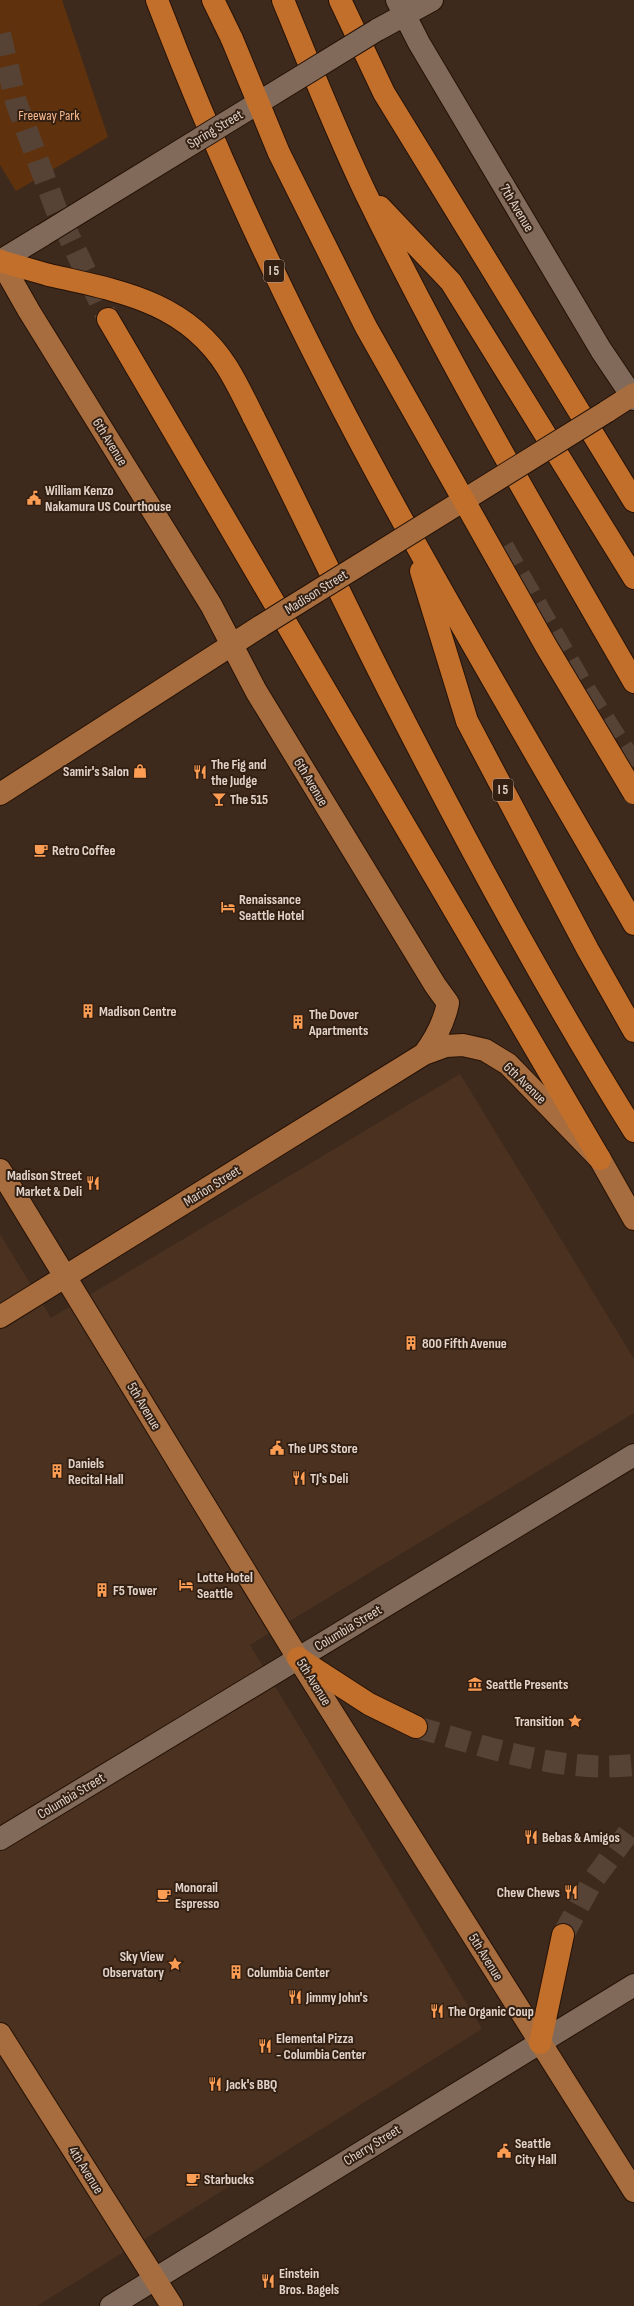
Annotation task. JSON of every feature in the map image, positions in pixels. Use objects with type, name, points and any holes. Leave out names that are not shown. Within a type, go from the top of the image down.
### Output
[{"type":"highway","name":"I 5","points":[[157,0],[188,80],[225,167],[293,311],[409,533],[634,924]]},
{"type":"highway","points":[[213,0],[232,39],[279,153],[366,327],[546,646],[634,793]]},
{"type":"highway","points":[[283,0],[326,107],[364,190],[419,298],[563,559],[634,682]]},
{"type":"highway","points":[[340,0],[384,93],[634,501]]},
{"type":"highway","points":[[364,190],[451,282],[634,578]]},
{"type":"highway","points":[[0,261],[140,297],[183,322],[206,342],[227,367],[253,416],[390,692],[501,903],[558,1004],[634,1131]]},
{"type":"highway","points":[[108,319],[600,1159]]},
{"type":"highway","name":"I 5","points":[[409,533],[467,721],[588,950],[634,1031]]},
{"type":"highway","points":[[298,1658],[369,1704],[416,1728]]},
{"type":"highway","points":[[540,2043],[563,1935]]},
{"type":"main road","name":"6th Avenue","points":[[0,261],[29,311],[211,605],[256,691],[435,985],[448,1003],[445,1018],[436,1038],[424,1054]]},
{"type":"main road","name":"Madison Street","points":[[0,794],[78,745],[231,644],[633,396]]},
{"type":"main road","name":"6th Avenue","points":[[424,1054],[446,1046],[457,1045],[489,1052],[508,1064],[600,1159],[634,1219]]},
{"type":"main road","name":"Marion Street","points":[[0,1317],[424,1054]]},
{"type":"main road","name":"5th Avenue","points":[[0,1170],[298,1658],[634,2191]]},
{"type":"main road","name":"4th Avenue","points":[[0,2034],[172,2306]]},
{"type":"street","name":"Spring Street","points":[[0,261],[376,30],[401,7],[432,0]]},
{"type":"street","name":"7th Avenue","points":[[401,7],[419,43],[601,350],[633,396]]},
{"type":"street","name":"Columbia Street","points":[[0,1839],[634,1455]]},
{"type":"street","name":"Cherry Street","points":[[111,2306],[634,1985]]},
{"type":"shaded area","points":[[460,1074],[634,1359],[634,1413],[250,1645],[482,2029],[37,2306],[0,2306],[0,1234],[51,1318]]},
{"type":"green space","name":"Freeway Park","points":[[0,0],[62,0],[108,137],[16,191],[0,165]]},
{"type":"tunnel","points":[[0,34],[16,102],[56,209],[108,319]]},
{"type":"tunnel","points":[[503,547],[587,694]]},
{"type":"tunnel","points":[[586,692],[634,766]]},
{"type":"tunnel","points":[[416,1727],[497,1750],[551,1762],[606,1766],[634,1765]]},
{"type":"tunnel","points":[[563,1935],[592,1882],[634,1825]]},
{"type":"place","name":"William Kenzo Nakamura US Courthouse","points":[[34,498]]},
{"type":"place","name":"Samir's Salon","points":[[140,771]]},
{"type":"place","name":"The Fig and the Judge","points":[[200,772]]},
{"type":"place","name":"The 515","points":[[219,799]]},
{"type":"place","name":"Retro Coffee","points":[[41,850]]},
{"type":"place","name":"Renaissance Seattle Hotel","points":[[228,907]]},
{"type":"place","name":"Madison Centre","points":[[88,1011]]},
{"type":"place","name":"The Dover Apartments","points":[[298,1022]]},
{"type":"place","name":"Madison Street Market & Deli","points":[[93,1183]]},
{"type":"place","name":"800 Fifth Avenue","points":[[411,1343]]},
{"type":"place","name":"The UPS Store","points":[[277,1448]]},
{"type":"place","name":"Daniels Recital Hall","points":[[57,1471]]},
{"type":"place","name":"TJ's Deli","points":[[299,1478]]},
{"type":"place","name":"Lotte Hotel Seattle","points":[[186,1585]]},
{"type":"place","name":"F5 Tower","points":[[102,1590]]},
{"type":"place","name":"Seattle Presents","points":[[475,1684]]},
{"type":"place","name":"Transition","points":[[575,1721]]},
{"type":"place","name":"Bebas & Amigos","points":[[531,1837]]},
{"type":"place","name":"Chew Chews","points":[[571,1892]]},
{"type":"place","name":"Monorail Espresso","points":[[164,1895]]},
{"type":"place","name":"Sky View Observatory","points":[[175,1964]]},
{"type":"place","name":"Columbia Center","points":[[236,1972]]},
{"type":"place","name":"Jimmy John's","points":[[295,1997]]},
{"type":"place","name":"The Organic Coup","points":[[437,2011]]},
{"type":"place","name":"Elemental Pizza - Columbia Center","points":[[265,2046]]},
{"type":"place","name":"Jack's BBQ","points":[[215,2084]]},
{"type":"place","name":"Seattle City Hall","points":[[504,2151]]},
{"type":"place","name":"Starbucks","points":[[193,2179]]},
{"type":"place","name":"Einstein Bros. Bagels","points":[[268,2281]]}]
